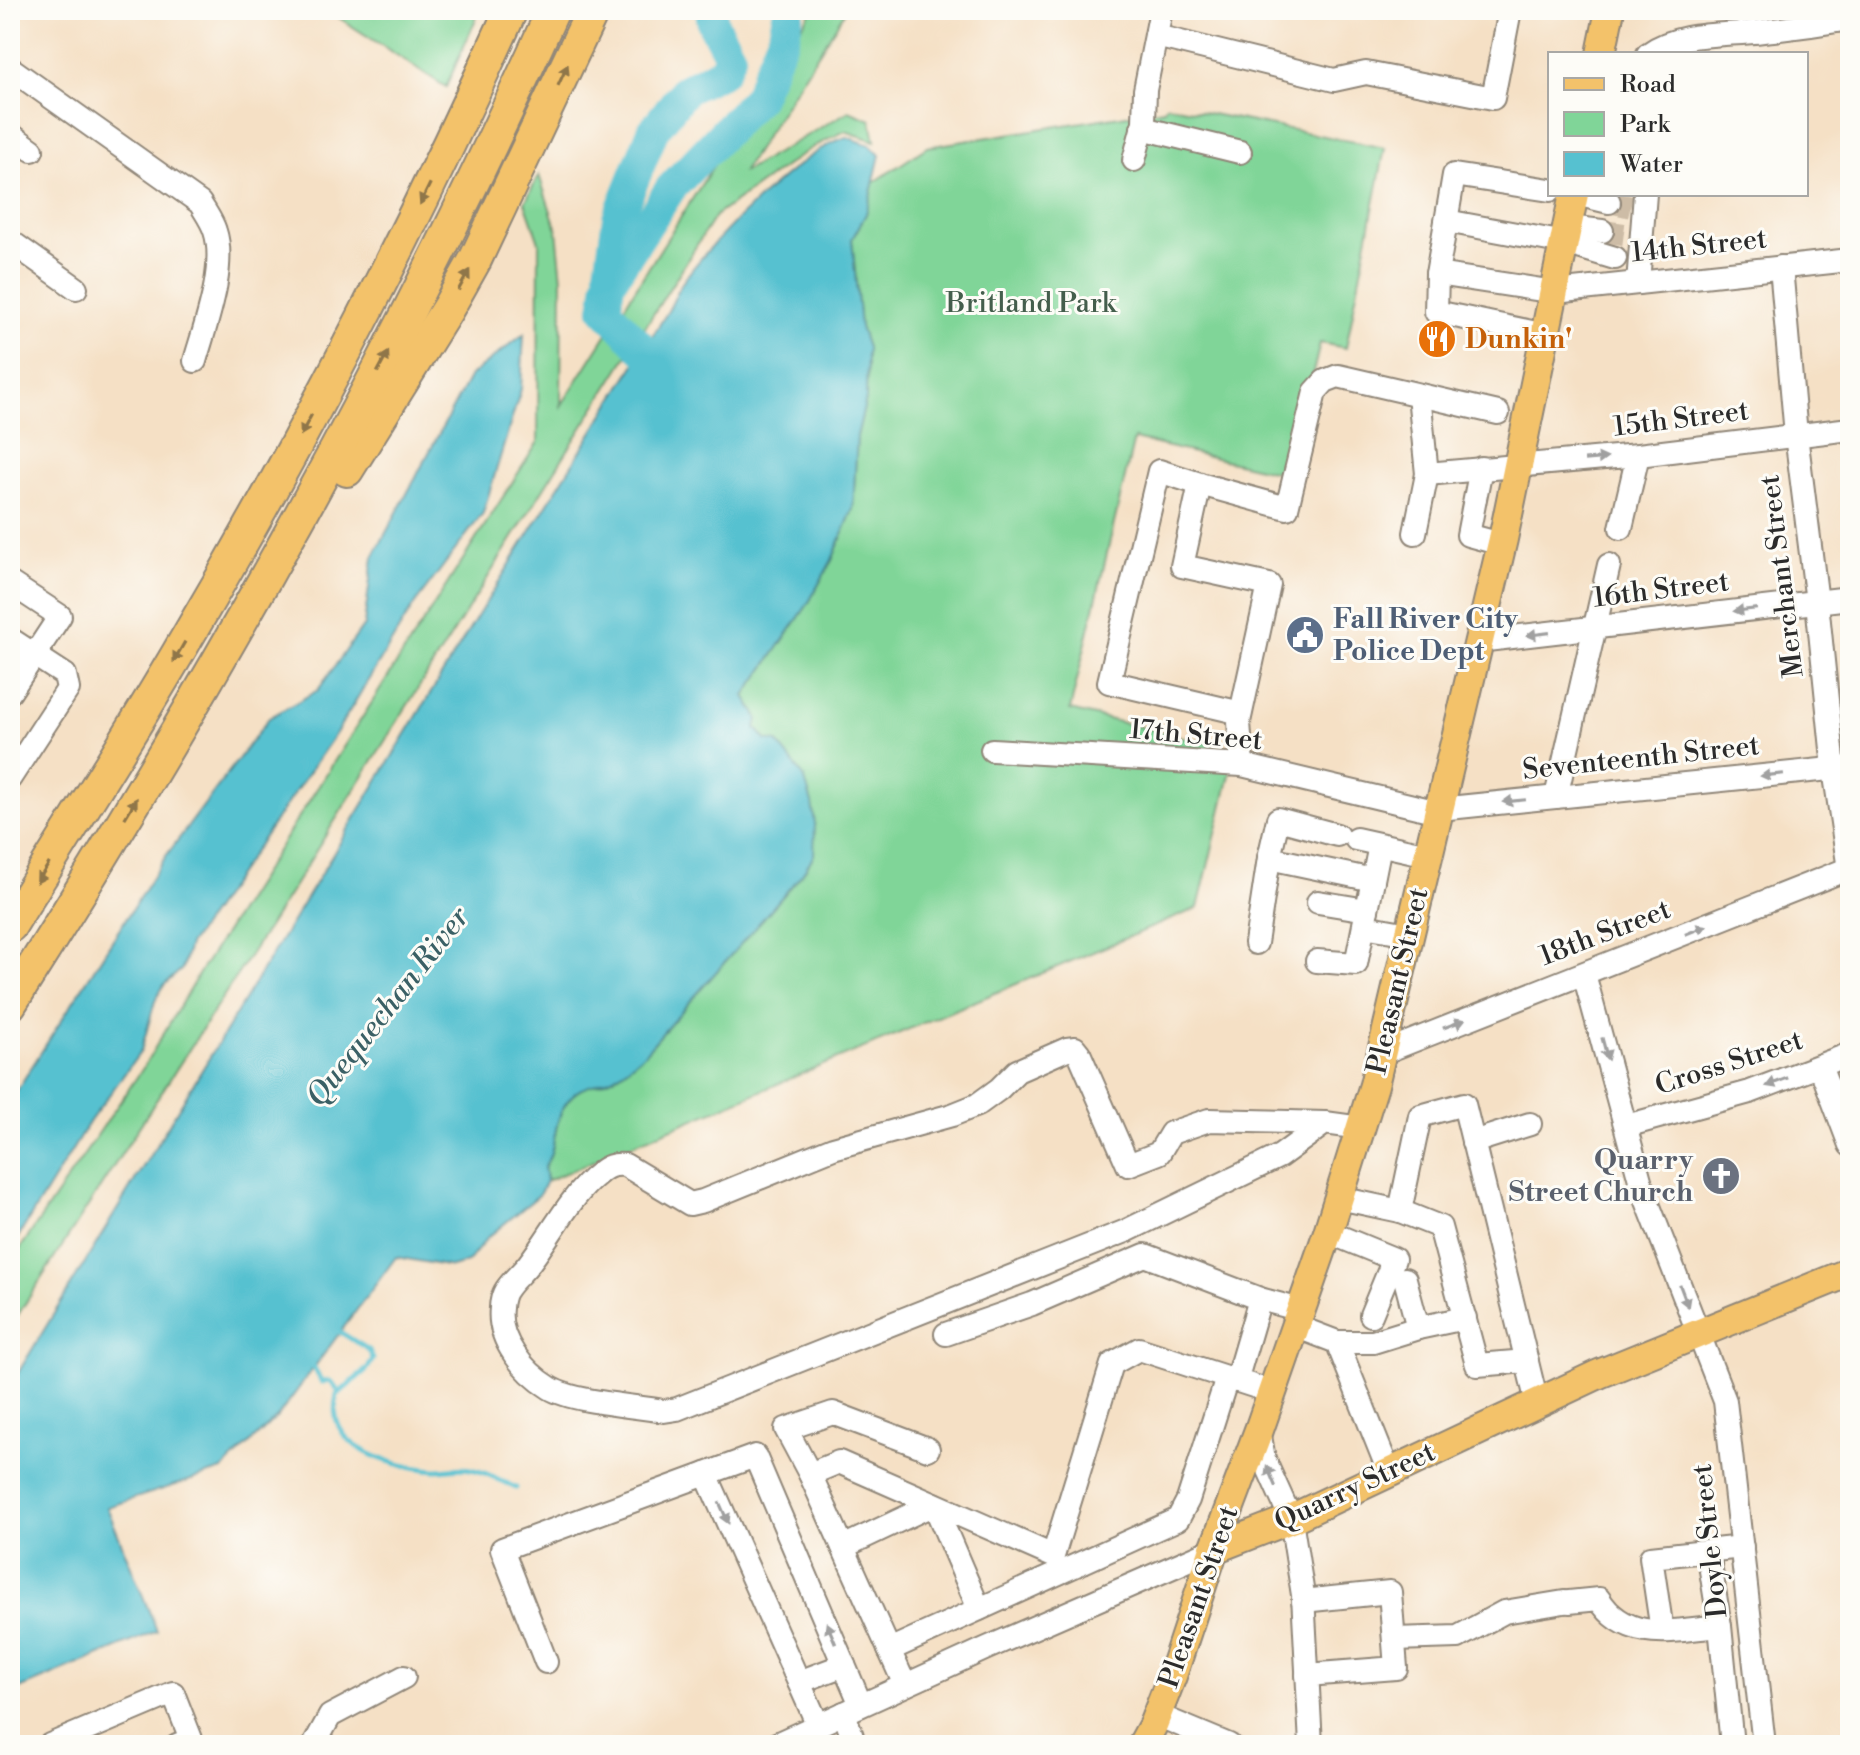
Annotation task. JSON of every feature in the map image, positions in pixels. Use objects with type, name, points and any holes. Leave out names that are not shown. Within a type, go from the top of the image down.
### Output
[{"type":"highway","points":[[487,64],[504,10]]},
{"type":"highway","points":[[10,926],[146,707],[241,543],[361,321],[459,124],[511,10]]},
{"type":"highway","points":[[10,1004],[142,791],[360,406],[486,156],[553,10]]},
{"type":"highway","points":[[237,626],[360,449],[462,284],[512,186],[593,10]]},
{"type":"main road","points":[[1601,52],[1610,10]]},
{"type":"main road","name":"Pleasant Street","points":[[1142,1745],[1157,1715],[1328,1232],[1382,1053],[1501,544],[1575,196]]},
{"type":"main road","name":"Quarry Street","points":[[1214,1549],[1291,1519],[1537,1403],[1850,1272]]},
{"type":"street","points":[[1134,160],[1161,10]]},
{"type":"street","points":[[1156,36],[1334,80],[1366,73],[1493,98],[1510,10]]},
{"type":"street","points":[[1651,52],[1660,45],[1702,36],[1738,44],[1850,19]]},
{"type":"street","points":[[10,68],[200,203],[216,233],[218,255],[212,298],[195,361]]},
{"type":"street","points":[[1142,128],[1240,152]]},
{"type":"street","points":[[10,134],[32,150]]},
{"type":"street","points":[[1546,335],[1436,312],[1437,274],[1454,175],[1548,190]]},
{"type":"street","points":[[1584,196],[1609,202]]},
{"type":"street","points":[[1638,272],[1636,235],[1642,204]]},
{"type":"street","points":[[1446,221],[1567,235],[1602,231]]},
{"type":"street","points":[[1567,235],[1638,272]]},
{"type":"street","points":[[10,241],[76,288]]},
{"type":"street","points":[[1613,286],[1615,258]]},
{"type":"street","name":"14th Street","points":[[1437,274],[1555,292],[1613,286],[1638,272],[1781,267],[1850,260]]},
{"type":"street","name":"Merchant Street","points":[[1781,267],[1796,435],[1842,768],[1849,871]]},
{"type":"street","points":[[1241,713],[1109,682],[1159,471],[1287,508],[1315,392],[1325,381],[1338,376],[1498,413]]},
{"type":"street","points":[[1415,533],[1427,474],[1419,395]]},
{"type":"street","name":"15th Street","points":[[1427,474],[1638,455],[1850,429]]},
{"type":"street","points":[[1621,528],[1638,455]]},
{"type":"street","points":[[1481,468],[1468,535],[1501,544]]},
{"type":"street","points":[[1200,484],[1182,566],[1269,585],[1239,722],[1242,765]]},
{"type":"street","points":[[1556,797],[1609,565]]},
{"type":"street","points":[[10,583],[60,616],[10,692]]},
{"type":"street","name":"16th Street","points":[[1478,641],[1850,598]]},
{"type":"street","points":[[10,639],[65,675],[68,689],[10,778]]},
{"type":"street","name":"17th Street","points":[[992,750],[1242,765],[1438,810]]},
{"type":"street","name":"Seventeenth Street","points":[[1438,810],[1842,768]]},
{"type":"street","points":[[1256,943],[1278,819],[1428,855]]},
{"type":"street","points":[[1317,961],[1356,964],[1380,845]]},
{"type":"street","points":[[1269,858],[1373,880]]},
{"type":"street","name":"18th Street","points":[[1382,1053],[1849,871]]},
{"type":"street","points":[[1318,902],[1409,934]]},
{"type":"street","name":"Doyle Street","points":[[1584,974],[1643,1191],[1725,1401],[1764,1745]]},
{"type":"street","points":[[1325,1123],[1280,1156],[1126,1231],[677,1409],[664,1411],[565,1395],[549,1388],[511,1351],[503,1331],[500,1310],[505,1291],[528,1266],[583,1189],[596,1175],[613,1164],[625,1165],[690,1204],[703,1201],[833,1148],[952,1115],[977,1105],[1017,1071],[1067,1049],[1075,1048],[1079,1053],[1128,1165],[1159,1153],[1171,1133],[1209,1120],[1325,1123],[1361,1128]]},
{"type":"street","name":"Cross Street","points":[[1626,1126],[1750,1092],[1850,1054]]},
{"type":"street","points":[[1820,1066],[1850,1145]]},
{"type":"street","points":[[1400,1211],[1420,1116],[1464,1104],[1537,1403]]},
{"type":"street","points":[[1473,1142],[1530,1124]]},
{"type":"street","points":[[1339,1198],[1400,1211],[1440,1227],[1477,1365],[1527,1361]]},
{"type":"street","points":[[1328,1232],[1394,1259],[1371,1315]]},
{"type":"street","points":[[946,1334],[1032,1304],[1145,1255],[1260,1299],[1337,1342],[1373,1342],[1465,1318]]},
{"type":"street","points":[[1405,1279],[1418,1328]]},
{"type":"street","points":[[889,1650],[979,1609],[1051,1567],[1178,1519],[1188,1500],[1260,1299]]},
{"type":"street","points":[[1337,1342],[1389,1472]]},
{"type":"street","points":[[1063,1615],[1051,1567],[1112,1364],[1139,1349],[1272,1392]]},
{"type":"street","points":[[905,1685],[810,1474],[786,1429],[833,1413],[928,1449]]},
{"type":"street","points":[[1259,1430],[1271,1478],[1291,1519],[1303,1601],[1311,1745]]},
{"type":"street","points":[[546,1662],[502,1549],[755,1456],[844,1665],[852,1709],[852,1736],[850,1741],[841,1745]]},
{"type":"street","points":[[810,1474],[839,1462],[934,1504],[1051,1567]]},
{"type":"street","points":[[706,1474],[799,1682],[814,1733]]},
{"type":"street","points":[[843,1547],[934,1504]]},
{"type":"street","points":[[934,1504],[979,1609]]},
{"type":"street","points":[[1662,1631],[1651,1557],[1742,1547]]},
{"type":"street","name":"Quarry Street","points":[[774,1745],[814,1733],[852,1709],[1214,1549]]},
{"type":"street","points":[[1708,1552],[1720,1626],[1732,1745]]},
{"type":"street","points":[[1303,1601],[1390,1592],[1396,1668],[1307,1675]]},
{"type":"street","points":[[1394,1639],[1458,1637],[1504,1612],[1599,1599],[1608,1612],[1622,1622],[1648,1632],[1720,1626]]},
{"type":"street","points":[[799,1682],[844,1665]]},
{"type":"street","points":[[314,1745],[330,1716],[404,1677]]},
{"type":"street","points":[[50,1745],[173,1693],[191,1739],[177,1745]]},
{"type":"street","points":[[1157,1715],[1229,1745]]},
{"type":"green space","points":[[327,10],[480,10],[446,87]]},
{"type":"green space","points":[[812,10],[846,10],[742,173],[849,111],[871,120],[875,141],[845,131],[811,148],[715,216],[270,924],[10,1327],[10,1264],[143,1068],[198,975],[538,442],[539,242],[525,202],[539,175],[557,230],[562,279],[561,406]]},
{"type":"green space","name":"Britland Park","points":[[1166,105],[1385,148],[1346,348],[1320,343],[1289,475],[1134,439],[1070,710],[1236,750],[1198,908],[546,1181],[544,1167],[568,1100],[580,1090],[618,1075],[644,1054],[802,874],[814,855],[766,740],[756,728],[758,718],[745,696],[808,604],[832,560],[853,509],[857,436],[866,399],[867,348],[860,327],[852,239],[866,214],[873,183],[927,147],[1164,109]]},
{"type":"water","points":[[847,137],[870,145],[880,155],[866,214],[852,239],[860,327],[867,348],[866,399],[857,436],[853,509],[832,560],[808,604],[745,696],[758,718],[756,728],[766,740],[777,742],[804,777],[815,824],[814,855],[802,874],[644,1054],[618,1075],[580,1090],[568,1100],[557,1123],[551,1153],[544,1167],[546,1181],[539,1195],[487,1238],[468,1262],[452,1267],[396,1257],[278,1416],[222,1470],[107,1507],[157,1631],[10,1693],[10,1386],[480,612],[668,311],[682,283],[713,245],[782,178],[828,145]]},
{"type":"water","points":[[524,334],[521,389],[483,513],[414,605],[336,733],[189,945],[182,969],[164,985],[155,1001],[141,1051],[90,1121],[10,1250],[10,1101],[166,856],[269,718],[318,690],[364,625],[373,557],[470,376]]},
{"type":"waterway","name":"Quequechan River","points":[[610,272],[618,218],[653,131],[685,90],[723,71],[730,56],[713,24],[711,10]]},
{"type":"waterway","name":"Quequechan River","points":[[655,390],[657,364],[605,309],[609,283],[671,188],[758,97],[784,35],[789,10]]},
{"type":"waterway","points":[[340,1332],[369,1350],[373,1359],[367,1369],[337,1395],[335,1414],[340,1429],[350,1441],[381,1459],[434,1470],[471,1469],[516,1488]]},
{"type":"waterway","points":[[314,1367],[321,1382],[330,1381],[339,1392]]},
{"type":"tunnel","points":[[1609,202],[1636,208]]},
{"type":"tunnel","points":[[1602,231],[1631,235]]},
{"type":"place","name":"Dunkin'","points":[[1437,339]]},
{"type":"place","name":"Fall River City Police Dept","points":[[1305,635]]},
{"type":"place","name":"Quarry Street Church","points":[[1721,1176]]}]
